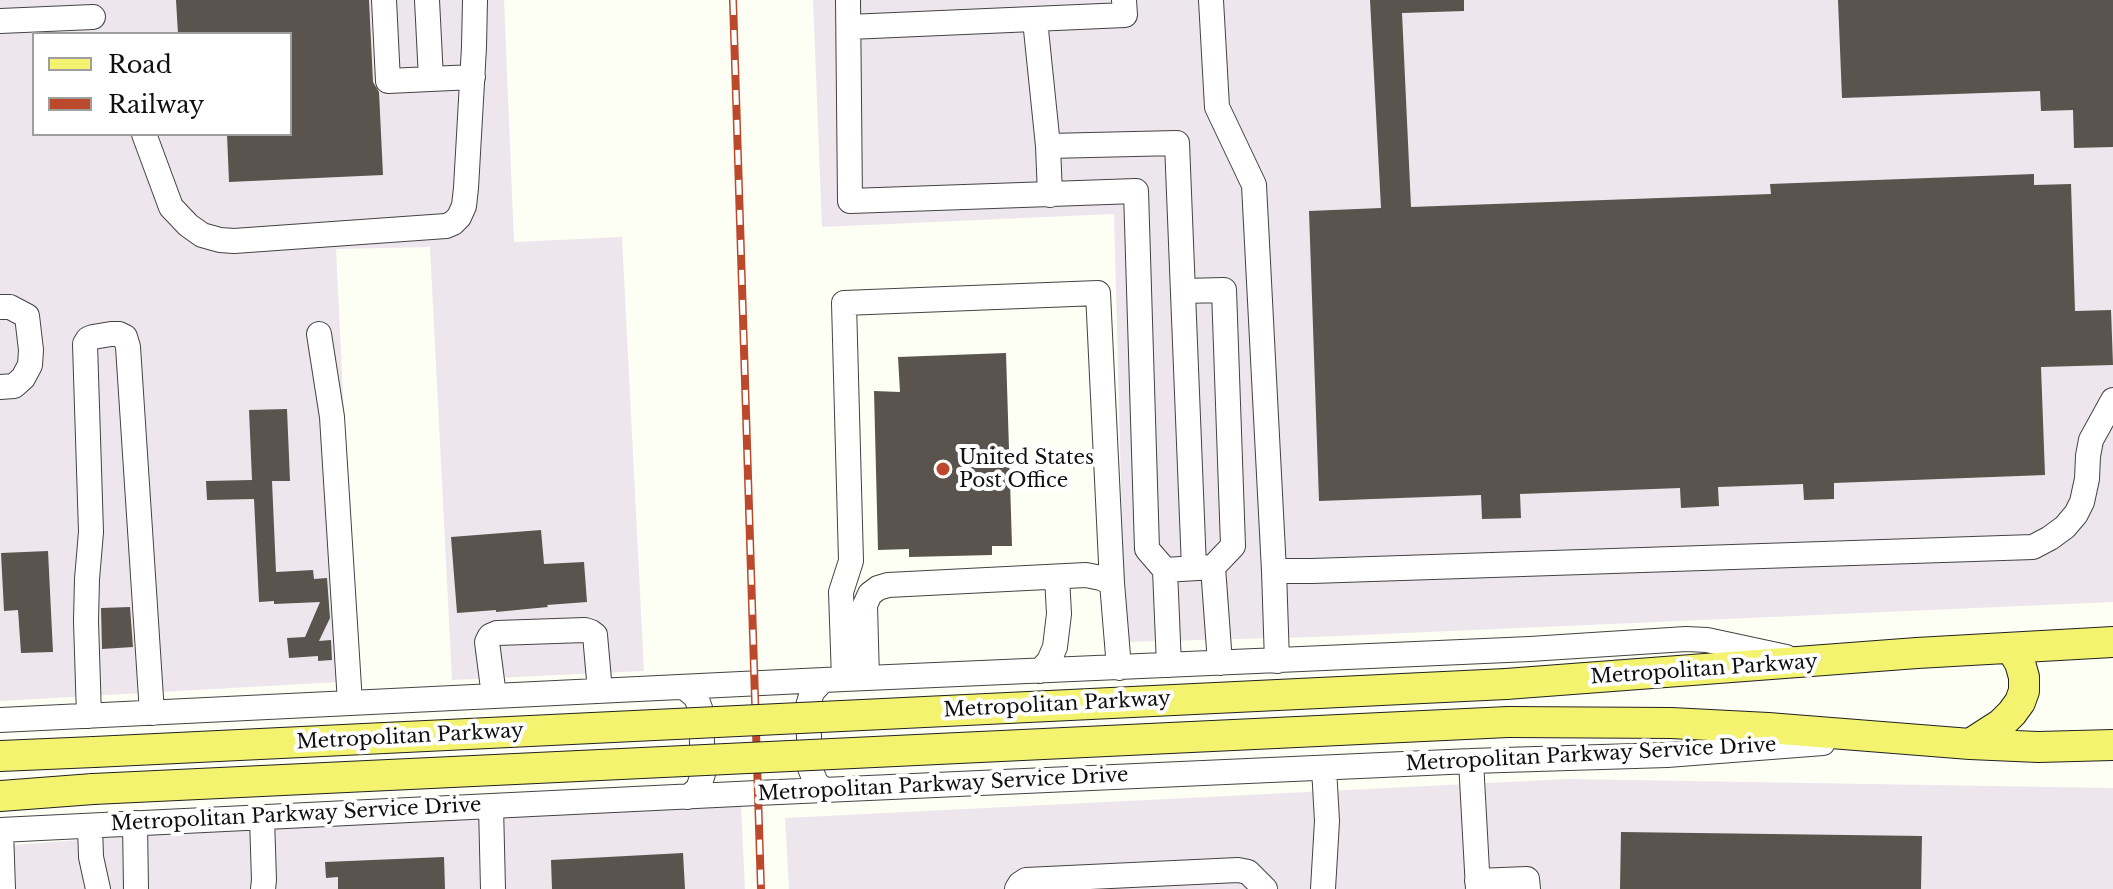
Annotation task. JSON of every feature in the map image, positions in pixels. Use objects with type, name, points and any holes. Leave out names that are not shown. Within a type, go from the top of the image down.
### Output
[{"type":"main road","name":"Metropolitan Parkway","points":[[0,756],[1506,684],[2113,642]]},
{"type":"main road","points":[[1970,744],[2001,724],[2020,702],[2024,677],[2011,648]]},
{"type":"main road","name":"Metropolitan Parkway","points":[[0,796],[93,789],[1508,722],[1671,723],[1970,744],[2038,747],[2113,745]]},
{"type":"street","points":[[384,0],[388,81],[473,77]]},
{"type":"street","points":[[427,0],[431,79]]},
{"type":"street","points":[[145,136],[171,207],[202,235],[234,241],[446,226],[459,217],[464,206],[475,0]]},
{"type":"street","points":[[848,0],[850,201],[1179,191]]},
{"type":"street","points":[[849,27],[1125,15],[1124,0]]},
{"type":"street","points":[[1211,0],[1217,107],[1254,185],[1277,661]]},
{"type":"street","points":[[0,21],[98,17]]},
{"type":"street","points":[[1035,20],[1050,195]]},
{"type":"street","points":[[1048,146],[1177,143],[1183,291],[1203,568],[1220,663]]},
{"type":"street","points":[[1136,191],[1147,549],[1165,570],[1169,665]]},
{"type":"street","points":[[1165,570],[1203,568],[1233,546],[1224,290],[1183,291]]},
{"type":"street","points":[[845,679],[841,592],[851,561],[844,303],[1098,293],[1119,668]]},
{"type":"street","points":[[0,307],[10,307],[27,316],[31,350],[30,365],[23,378],[14,386],[0,387]]},
{"type":"street","points":[[89,716],[86,621],[91,532],[85,344],[93,337],[111,334],[125,337],[128,347],[152,713]]},
{"type":"street","points":[[319,334],[332,417],[350,703]]},
{"type":"street","points":[[1274,571],[2033,547],[2065,527],[2076,514],[2087,479],[2091,440],[2113,400]]},
{"type":"street","points":[[845,679],[865,605],[870,594],[878,588],[1086,575],[1112,583]]},
{"type":"street","points":[[846,576],[870,594]]},
{"type":"street","points":[[1040,671],[1055,647],[1059,614],[1057,577]]},
{"type":"street","points":[[494,696],[487,642],[490,636],[497,633],[591,632],[595,635],[600,691]]},
{"type":"street","points":[[0,720],[1686,639],[1707,640],[1805,662]]},
{"type":"street","points":[[824,790],[816,783],[810,768],[808,706],[812,692],[845,679]]},
{"type":"street","points":[[684,687],[696,697],[701,711],[703,774],[698,789],[688,797]]},
{"type":"street","name":"Metropolitan Parkway Service Drive","points":[[0,830],[824,790],[1667,755],[1887,738]]},
{"type":"street","points":[[1471,761],[1478,885],[1527,879],[1528,889]]},
{"type":"street","points":[[1317,889],[1327,821],[1324,768]]},
{"type":"street","points":[[491,806],[493,889]]},
{"type":"street","points":[[262,818],[263,889]]},
{"type":"street","points":[[135,823],[136,889]]},
{"type":"street","points":[[90,826],[91,857],[98,889]]},
{"type":"street","points":[[0,830],[3,889]]},
{"type":"street","points":[[1017,889],[1026,880],[1238,870],[1248,872],[1265,889]]},
{"type":"shaded area","points":[[0,0],[504,0],[514,242],[622,237],[644,671],[452,680],[430,247],[336,249],[357,681],[0,701]]},
{"type":"shaded area","points":[[813,0],[2113,0],[2113,602],[1315,637],[1125,642],[1114,214],[822,227]]},
{"type":"shaded area","points":[[1567,779],[2113,788],[2113,889],[789,889],[785,818]]},
{"type":"shaded area","points":[[741,805],[745,889],[0,889],[0,846],[236,828]]},
{"type":"building","points":[[176,0],[369,0],[373,82],[379,92],[383,175],[229,182],[227,136],[292,136],[292,32],[178,32]]},
{"type":"building","points":[[1370,0],[1464,0],[1464,11],[1402,13],[1411,207],[1771,194],[1770,184],[2034,174],[2034,185],[2071,184],[2075,311],[2111,310],[2113,365],[2041,367],[2045,475],[1834,483],[1834,499],[1804,500],[1803,484],[1718,487],[1719,506],[1681,508],[1680,488],[1520,494],[1521,518],[1482,519],[1481,495],[1319,501],[1309,211],[1381,208]]},
{"type":"building","points":[[1838,0],[2113,0],[2113,147],[2074,148],[2073,110],[2041,111],[2040,91],[1842,98]]},
{"type":"building","name":"United States Post Office","points":[[1006,353],[1012,546],[992,546],[992,555],[909,557],[909,549],[878,550],[874,391],[900,392],[898,357]]},
{"type":"building","points":[[287,409],[290,481],[272,481],[276,572],[313,570],[314,579],[327,578],[330,618],[319,641],[331,640],[332,660],[318,661],[318,656],[289,658],[287,638],[305,637],[320,602],[259,602],[254,499],[207,500],[206,481],[252,480],[249,410]]},
{"type":"building","points":[[541,530],[544,564],[584,562],[587,602],[457,613],[451,537]]},
{"type":"building","points":[[48,551],[53,652],[21,653],[18,610],[4,611],[1,553]]},
{"type":"building","points":[[130,607],[133,647],[102,649],[101,608]]},
{"type":"building","points":[[1621,832],[1922,836],[1921,889],[1620,889]]},
{"type":"building","points":[[683,853],[685,889],[552,889],[551,860]]},
{"type":"building","points":[[444,857],[445,889],[338,889],[338,877],[326,878],[325,862]]},
{"type":"railway","points":[[733,0],[761,889]]},
{"type":"place","name":"United States Post Office","points":[[943,469]]}]
